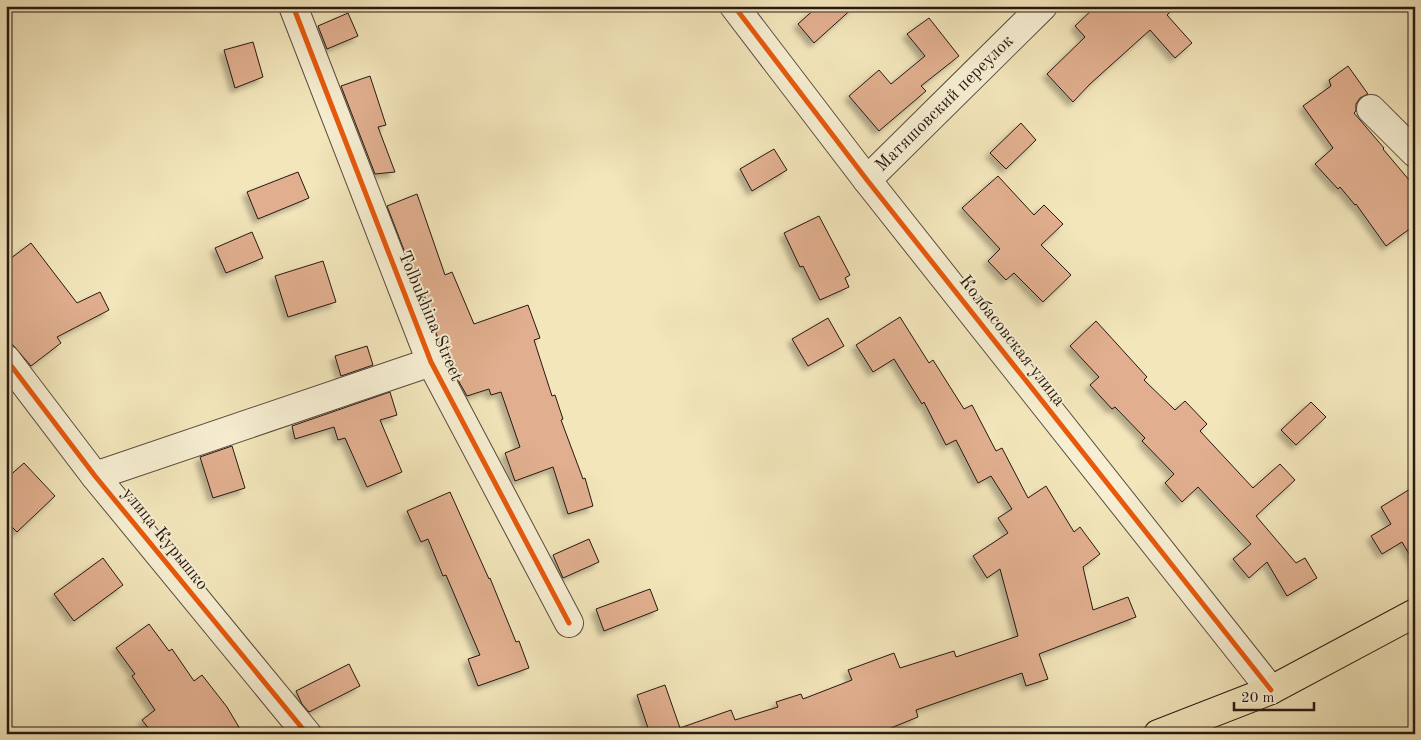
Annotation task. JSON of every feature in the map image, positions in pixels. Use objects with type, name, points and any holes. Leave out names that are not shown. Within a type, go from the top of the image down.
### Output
[{"type":"main road","points":[[1158,734],[1271,690],[1415,614]]},
{"type":"street","name":"Tolbukhina Street","points":[[293,6],[431,362],[569,623]]},
{"type":"street","name":"Колбасовская улица","points":[[734,6],[867,180],[1271,690]]},
{"type":"street","name":"Матяшовский переулок","points":[[867,180],[1044,6]]},
{"type":"street","points":[[1370,109],[1415,154]]},
{"type":"street","name":"улица Курышко","points":[[6,359],[95,476],[307,734]]},
{"type":"street","name":"Tolbukhina Street","points":[[95,476],[431,362]]},
{"type":"building","points":[[818,6],[855,6],[814,43],[798,24]]},
{"type":"building","points":[[1096,6],[1176,6],[1167,15],[1192,43],[1175,58],[1150,30],[1090,84],[1073,102],[1047,74],[1085,37],[1075,26]]},
{"type":"building","points":[[348,13],[358,36],[327,49],[318,26]]},
{"type":"building","points":[[929,18],[959,56],[921,86],[926,91],[879,131],[849,96],[879,70],[891,84],[925,56],[907,34]]},
{"type":"building","points":[[253,42],[263,77],[235,88],[224,50]]},
{"type":"building","points":[[1348,66],[1368,94],[1360,98],[1354,113],[1415,187],[1415,225],[1386,246],[1356,204],[1340,187],[1338,189],[1315,164],[1333,148],[1303,106],[1331,86],[1329,80]]},
{"type":"building","points":[[370,76],[386,125],[378,127],[395,172],[375,174],[341,86]]},
{"type":"building","points":[[1021,123],[1036,140],[1006,169],[990,153]]},
{"type":"building","points":[[774,149],[787,170],[752,191],[740,169]]},
{"type":"building","points":[[298,172],[309,198],[258,219],[247,192]]},
{"type":"building","points":[[998,176],[1034,215],[1044,205],[1063,224],[1041,245],[1071,275],[1043,302],[1014,273],[1006,280],[988,261],[1000,249],[962,208]]},
{"type":"building","points":[[417,194],[445,275],[452,272],[474,324],[528,305],[540,338],[534,340],[552,396],[555,395],[563,419],[561,420],[583,479],[585,478],[593,506],[568,514],[553,467],[515,481],[505,453],[520,447],[501,392],[491,395],[489,389],[467,396],[458,380],[449,349],[443,351],[387,206]]},
{"type":"building","points":[[819,216],[850,275],[845,278],[849,287],[820,300],[803,266],[800,267],[784,233]]},
{"type":"building","points":[[252,232],[263,258],[226,273],[215,248]]},
{"type":"building","points":[[31,243],[77,303],[100,292],[109,310],[57,337],[61,343],[31,366],[6,337],[6,262]]},
{"type":"building","points":[[323,261],[336,302],[288,317],[275,276]]},
{"type":"building","points":[[900,317],[929,363],[933,360],[964,409],[972,405],[996,451],[1002,448],[1028,498],[1046,486],[1074,532],[1080,527],[1100,554],[1083,567],[1093,610],[1128,597],[1136,617],[1039,654],[1048,679],[1026,686],[1022,673],[916,710],[918,717],[876,734],[650,734],[637,695],[665,685],[680,728],[731,710],[735,720],[778,707],[776,702],[801,694],[803,699],[852,680],[848,670],[894,653],[900,668],[954,651],[956,657],[1018,636],[1000,569],[987,578],[973,556],[1008,533],[998,518],[1012,509],[991,476],[978,483],[956,440],[946,445],[924,402],[922,404],[894,359],[873,372],[856,345]]},
{"type":"building","points":[[828,318],[844,346],[808,366],[792,339]]},
{"type":"building","points":[[1096,321],[1147,377],[1144,380],[1175,410],[1185,401],[1207,424],[1200,431],[1253,488],[1280,464],[1295,480],[1256,516],[1296,563],[1305,558],[1317,578],[1287,596],[1267,562],[1249,578],[1233,559],[1251,544],[1198,487],[1182,502],[1165,483],[1174,474],[1142,441],[1145,438],[1115,407],[1112,409],[1090,385],[1099,377],[1070,346]]},
{"type":"building","points":[[367,346],[373,365],[341,376],[335,356]]},
{"type":"building","points":[[390,392],[397,415],[380,420],[402,472],[367,487],[345,438],[338,440],[334,427],[295,439],[292,426]]},
{"type":"building","points":[[1311,402],[1326,417],[1296,445],[1281,430]]},
{"type":"building","points":[[232,446],[245,488],[213,498],[200,457]]},
{"type":"building","points":[[24,463],[55,496],[17,532],[6,521],[6,479]]},
{"type":"building","points":[[1415,486],[1415,564],[1402,542],[1382,554],[1371,536],[1391,524],[1381,507]]},
{"type":"building","points":[[450,492],[490,578],[516,642],[519,641],[529,668],[478,686],[468,659],[480,655],[446,575],[443,576],[428,539],[421,542],[407,511]]},
{"type":"building","points":[[589,539],[599,562],[563,578],[553,555]]},
{"type":"building","points":[[103,558],[123,585],[74,621],[54,594]]},
{"type":"building","points":[[650,589],[658,610],[604,631],[596,609]]},
{"type":"building","points":[[149,624],[169,651],[172,649],[194,681],[202,675],[227,707],[243,734],[153,734],[142,720],[155,710],[132,676],[135,674],[116,648]]},
{"type":"building","points":[[349,664],[360,686],[309,712],[302,704],[296,691]]},
{"type":"cycle path","points":[[293,6],[431,362],[569,623]]},
{"type":"cycle path","points":[[734,6],[867,180],[1271,690]]},
{"type":"cycle path","points":[[6,359],[95,476],[307,734]]}]
